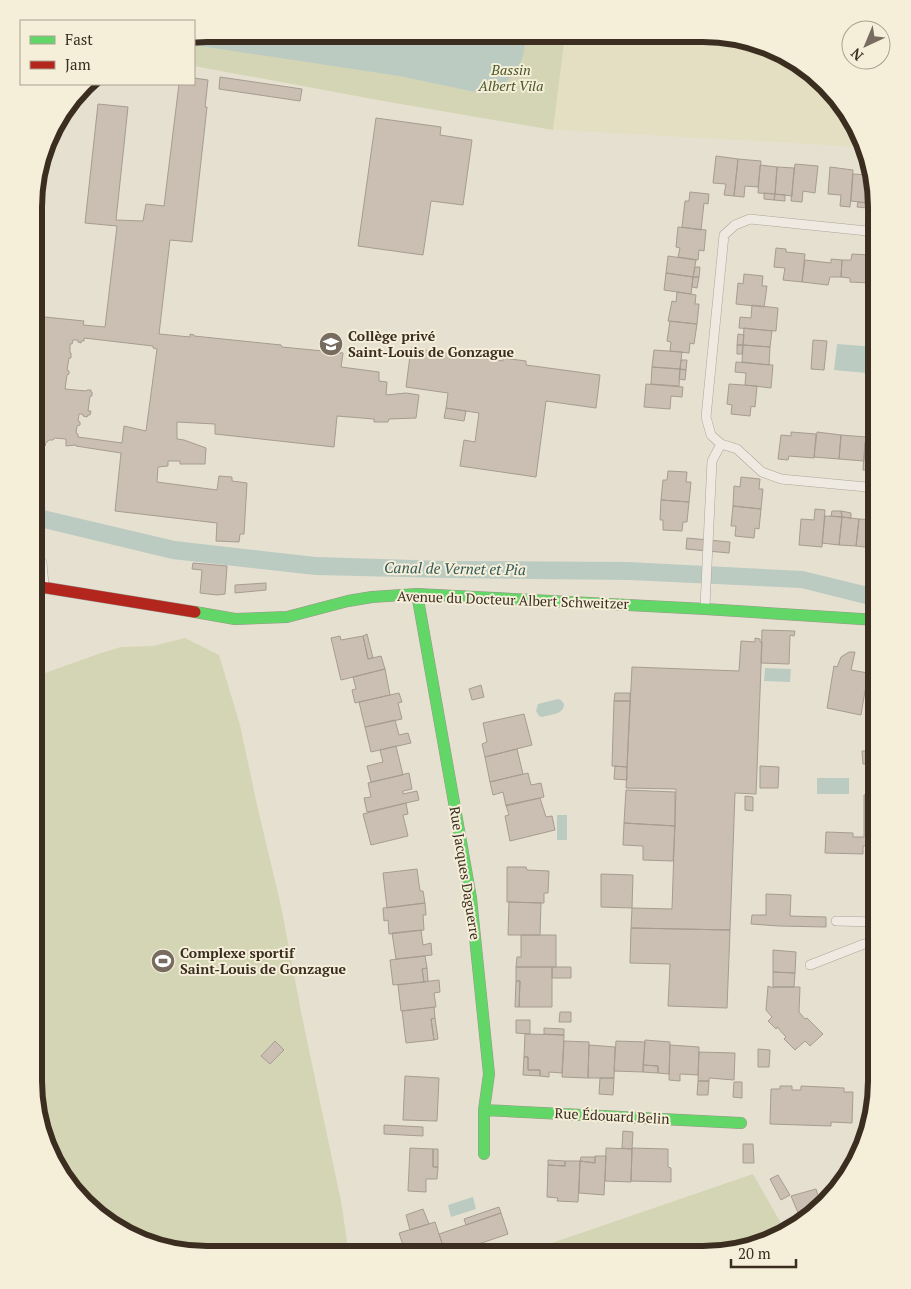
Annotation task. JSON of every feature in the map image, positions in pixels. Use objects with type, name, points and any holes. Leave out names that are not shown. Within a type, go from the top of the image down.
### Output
[{"type":"street","name":"Avenue du Docteur Albert Schweitzer","points":[[42,587],[235,619],[287,617],[348,601],[372,597],[417,594],[868,619]]},
{"type":"street","name":"Rue Jacques Daguerre","points":[[417,594],[471,898],[489,1074],[484,1110],[484,1154]]},
{"type":"street","name":"Rue Édouard Belin","points":[[484,1110],[741,1123]]},
{"type":"lane","points":[[868,231],[750,219],[735,225],[724,235],[706,417],[711,435],[721,444],[736,449],[762,472],[781,478],[868,487]]},
{"type":"lane","points":[[705,609],[712,460],[721,444]]},
{"type":"lane","points":[[836,921],[868,922]]},
{"type":"lane","points":[[810,965],[868,944]]},
{"type":"shaded area","points":[[564,42],[703,42],[725,44],[756,51],[795,70],[828,99],[841,116],[856,147],[553,130]]},
{"type":"green space","name":"Bassin Albert Vila","points":[[564,42],[553,130],[195,66],[195,43]]},
{"type":"green space","name":"Complexe sportif Saint-Louis de Gonzague","points":[[185,638],[219,655],[240,725],[281,906],[302,1017],[341,1201],[348,1246],[186,1245],[144,1234],[107,1212],[83,1190],[70,1173],[51,1134],[44,1103],[42,1081],[42,674],[121,647],[153,646]]},
{"type":"green space","points":[[753,1174],[782,1226],[756,1238],[714,1246],[543,1246]]},
{"type":"water","points":[[525,42],[521,62],[514,74],[498,88],[485,94],[399,76],[195,45],[195,43]]},
{"type":"water","points":[[837,344],[868,346],[868,373],[834,370]]},
{"type":"water","name":"Canal de Vernet et Pia","points":[[42,510],[175,541],[316,557],[447,561],[629,562],[803,571],[868,587],[868,605],[801,588],[628,580],[315,575],[172,559],[42,528]]},
{"type":"water","points":[[765,668],[791,669],[790,682],[764,681]]},
{"type":"water","points":[[558,699],[564,704],[562,710],[542,717],[539,716],[536,711],[538,704]]},
{"type":"water","points":[[817,778],[849,778],[849,794],[817,794]]},
{"type":"water","points":[[557,815],[567,815],[567,840],[557,840]]},
{"type":"water","points":[[473,1197],[476,1209],[451,1217],[448,1205]]},
{"type":"building","points":[[220,77],[302,89],[300,101],[219,89]]},
{"type":"building","points":[[195,78],[208,80],[205,107],[207,107],[192,242],[170,240],[159,334],[190,337],[190,334],[194,336],[281,345],[282,347],[343,353],[341,367],[379,372],[379,381],[387,382],[386,395],[406,393],[419,395],[416,418],[389,419],[388,422],[374,422],[374,419],[337,416],[334,447],[215,434],[215,424],[177,422],[177,439],[206,448],[205,464],[180,464],[180,461],[168,461],[168,466],[158,467],[157,482],[217,490],[219,476],[232,477],[232,481],[247,483],[244,534],[240,534],[239,542],[216,541],[217,523],[115,511],[121,453],[76,445],[66,446],[66,439],[55,438],[49,440],[42,448],[42,317],[84,321],[83,325],[105,327],[117,226],[85,223],[98,104],[128,107],[116,220],[143,221],[146,204],[164,206],[179,85],[195,85]],"holes":[[[84,338],[153,346],[153,348],[157,349],[146,431],[124,426],[122,443],[78,437],[76,433],[77,426],[80,425],[78,421],[79,414],[87,417],[90,415],[91,411],[88,411],[92,392],[91,390],[65,389],[67,375],[69,374],[67,370],[69,358],[71,358],[70,344],[72,344],[73,340],[78,340],[81,343],[81,341],[84,341]]]},
{"type":"building","points":[[376,118],[441,127],[440,135],[472,140],[463,205],[431,201],[423,255],[358,246]]},
{"type":"building","points":[[716,156],[738,159],[734,196],[724,195],[726,184],[713,183]]},
{"type":"building","points":[[738,159],[761,161],[758,187],[745,186],[744,197],[734,196]]},
{"type":"building","points":[[795,164],[818,166],[815,193],[803,191],[802,202],[791,201]]},
{"type":"building","points":[[760,165],[777,167],[775,194],[758,193]]},
{"type":"building","points":[[777,167],[794,168],[792,196],[775,194]]},
{"type":"building","points":[[830,167],[853,170],[850,207],[840,206],[841,195],[828,194]]},
{"type":"building","points":[[853,174],[865,175],[868,203],[851,201]]},
{"type":"building","points":[[690,192],[709,194],[708,204],[704,203],[701,230],[682,227],[685,201],[689,201]]},
{"type":"building","points":[[764,193],[775,194],[774,200],[764,199]]},
{"type":"building","points":[[775,194],[785,195],[785,201],[774,200]]},
{"type":"building","points":[[858,202],[868,203],[867,208],[857,207]]},
{"type":"building","points":[[678,227],[706,230],[704,251],[699,250],[698,260],[678,257],[680,248],[676,247]]},
{"type":"building","points":[[776,248],[786,249],[786,252],[805,254],[802,282],[783,280],[785,268],[774,267]]},
{"type":"building","points":[[852,254],[868,255],[868,283],[850,282],[850,278],[841,277],[842,260],[851,260]]},
{"type":"building","points":[[668,256],[696,260],[693,277],[666,273]]},
{"type":"building","points":[[831,259],[842,260],[841,277],[830,277],[828,285],[802,282],[805,260],[831,263]]},
{"type":"building","points":[[695,267],[700,267],[699,277],[693,277]]},
{"type":"building","points":[[666,273],[693,277],[691,294],[664,290]]},
{"type":"building","points":[[744,274],[763,276],[762,286],[767,286],[764,307],[736,304],[738,283],[743,284]]},
{"type":"building","points":[[693,277],[699,277],[697,288],[692,287]]},
{"type":"building","points":[[677,292],[696,295],[695,304],[699,304],[697,324],[668,321],[672,301],[676,302]]},
{"type":"building","points":[[752,305],[778,308],[776,331],[739,328],[740,317],[751,318]]},
{"type":"building","points":[[670,321],[697,324],[694,344],[690,343],[689,353],[670,351],[671,342],[667,341]]},
{"type":"building","points":[[744,328],[772,331],[770,347],[743,345]]},
{"type":"building","points":[[738,334],[744,335],[743,345],[737,345]]},
{"type":"building","points":[[813,340],[827,341],[824,370],[811,369]]},
{"type":"building","points":[[737,345],[743,345],[742,354],[737,354]]},
{"type":"building","points":[[743,345],[770,347],[769,365],[742,362]]},
{"type":"building","points":[[411,348],[503,361],[503,358],[526,361],[526,365],[600,375],[596,408],[546,401],[536,477],[460,466],[464,440],[475,442],[479,413],[446,408],[448,393],[406,387]]},
{"type":"building","points":[[654,350],[682,352],[680,369],[652,367]]},
{"type":"building","points":[[681,360],[687,360],[686,370],[680,369]]},
{"type":"building","points":[[736,362],[773,365],[771,388],[745,385],[746,373],[735,372]]},
{"type":"building","points":[[652,367],[680,369],[679,386],[651,384]]},
{"type":"building","points":[[680,369],[686,370],[685,380],[679,379]]},
{"type":"building","points":[[646,384],[683,387],[682,397],[671,396],[670,409],[644,407]]},
{"type":"building","points":[[729,384],[757,386],[755,407],[751,406],[750,416],[731,414],[732,405],[727,404]]},
{"type":"building","points":[[446,408],[466,411],[464,421],[444,418]]},
{"type":"building","points":[[791,432],[816,434],[814,458],[789,456],[788,460],[778,459],[781,435],[791,436]]},
{"type":"building","points":[[817,432],[841,435],[839,459],[814,457]]},
{"type":"building","points":[[841,435],[866,437],[864,461],[839,459]]},
{"type":"building","points":[[865,442],[868,442],[868,470],[863,470]]},
{"type":"building","points":[[668,471],[687,472],[686,482],[691,482],[689,502],[661,500],[663,480],[667,480]]},
{"type":"building","points":[[741,477],[760,479],[759,489],[763,489],[761,509],[733,506],[734,486],[740,487]]},
{"type":"building","points":[[661,500],[689,502],[687,522],[683,522],[682,531],[663,530],[663,520],[660,520]]},
{"type":"building","points":[[733,506],[761,509],[759,529],[755,528],[754,538],[735,536],[736,526],[731,526]]},
{"type":"building","points":[[815,509],[825,510],[822,547],[799,545],[801,519],[814,520]]},
{"type":"building","points":[[832,511],[841,511],[842,517],[831,516]]},
{"type":"building","points":[[841,511],[851,513],[851,518],[842,517]]},
{"type":"building","points":[[825,516],[842,517],[839,545],[822,543]]},
{"type":"building","points":[[842,517],[859,519],[856,546],[839,545]]},
{"type":"building","points":[[859,519],[868,520],[868,547],[856,546]]},
{"type":"building","points":[[687,538],[730,542],[729,553],[686,549]]},
{"type":"building","points":[[193,563],[227,566],[225,594],[200,593],[202,570],[192,569]]},
{"type":"building","points":[[266,583],[266,590],[235,593],[235,585]]},
{"type":"building","points":[[762,630],[795,631],[794,636],[790,635],[789,664],[761,663]]},
{"type":"building","points":[[367,634],[373,658],[368,659],[363,636]]},
{"type":"building","points":[[340,636],[341,640],[363,636],[368,659],[381,656],[385,669],[341,680],[331,638]]},
{"type":"building","points":[[755,638],[760,639],[760,642],[762,642],[756,794],[735,793],[730,930],[631,928],[632,908],[672,909],[676,789],[626,788],[632,667],[739,671],[741,641],[755,642]]},
{"type":"building","points":[[849,652],[855,652],[851,670],[868,673],[861,715],[827,708],[834,666],[837,667],[841,657]]},
{"type":"building","points":[[385,669],[390,695],[355,703],[352,690],[356,689],[353,677]]},
{"type":"building","points":[[481,685],[484,697],[472,700],[469,689]]},
{"type":"building","points":[[399,693],[402,702],[398,703],[402,719],[365,727],[359,702]]},
{"type":"building","points":[[615,693],[630,693],[630,701],[614,701]]},
{"type":"building","points":[[614,701],[630,701],[627,767],[612,766]]},
{"type":"building","points":[[524,714],[532,745],[485,757],[482,744],[487,742],[483,723]]},
{"type":"building","points":[[395,720],[399,735],[408,733],[411,743],[371,752],[365,727]]},
{"type":"building","points":[[396,746],[403,775],[371,782],[367,766],[383,762],[380,750]]},
{"type":"building","points":[[517,749],[523,774],[490,782],[485,757]]},
{"type":"building","points":[[862,751],[868,751],[868,764],[863,764]]},
{"type":"building","points":[[615,766],[627,767],[627,780],[614,779]]},
{"type":"building","points":[[760,766],[779,767],[778,788],[760,788]]},
{"type":"building","points":[[409,773],[412,789],[403,791],[403,794],[417,791],[419,800],[367,812],[364,798],[371,797],[368,783]]},
{"type":"building","points":[[528,773],[531,785],[541,783],[544,797],[506,806],[503,792],[493,795],[490,782]]},
{"type":"building","points":[[626,790],[675,792],[675,826],[624,823]]},
{"type":"building","points":[[864,795],[868,795],[868,846],[863,846],[863,854],[825,853],[826,832],[853,833],[853,837],[864,837]]},
{"type":"building","points":[[745,796],[753,797],[753,811],[745,810]]},
{"type":"building","points":[[540,798],[546,817],[552,816],[555,830],[510,841],[505,816],[509,815],[506,805]]},
{"type":"building","points":[[406,803],[408,814],[403,815],[408,836],[371,845],[363,814]]},
{"type":"building","points":[[624,823],[675,826],[673,861],[643,860],[643,846],[623,845]]},
{"type":"building","points":[[507,867],[526,867],[527,870],[549,871],[548,893],[544,893],[544,903],[507,902]]},
{"type":"building","points":[[417,869],[420,891],[423,891],[425,903],[387,908],[383,873]]},
{"type":"building","points":[[601,874],[633,875],[632,908],[601,907]]},
{"type":"building","points":[[766,894],[791,895],[790,916],[826,917],[826,927],[751,924],[752,915],[766,915]]},
{"type":"building","points":[[509,902],[541,903],[540,935],[508,935]]},
{"type":"building","points":[[425,903],[426,915],[423,915],[424,930],[389,934],[388,920],[384,921],[383,908]]},
{"type":"building","points":[[631,928],[730,930],[727,1008],[668,1006],[670,964],[630,963]]},
{"type":"building","points":[[421,930],[423,945],[431,943],[432,955],[396,959],[392,933]]},
{"type":"building","points":[[521,935],[556,935],[556,967],[516,967],[517,957],[521,957]]},
{"type":"building","points":[[773,950],[796,952],[795,973],[773,972]]},
{"type":"building","points":[[425,956],[427,968],[422,969],[424,982],[393,985],[390,960]]},
{"type":"building","points":[[516,967],[552,967],[552,1007],[519,1007],[520,981],[516,981]]},
{"type":"building","points":[[552,967],[571,967],[571,978],[552,978]]},
{"type":"building","points":[[427,968],[428,981],[424,982],[422,969]]},
{"type":"building","points":[[773,972],[795,973],[794,987],[773,987]]},
{"type":"building","points":[[439,980],[440,992],[434,993],[436,1007],[401,1011],[398,985]]},
{"type":"building","points":[[516,981],[520,981],[519,1007],[515,1007]]},
{"type":"building","points":[[768,986],[773,988],[800,987],[799,1012],[823,1034],[810,1046],[805,1041],[795,1050],[784,1039],[786,1037],[777,1027],[776,1029],[768,1021],[772,1017],[766,1010]]},
{"type":"building","points":[[434,1007],[435,1018],[431,1019],[434,1040],[406,1043],[402,1011]]},
{"type":"building","points":[[560,1012],[571,1012],[571,1022],[559,1022]]},
{"type":"building","points":[[435,1018],[438,1039],[434,1040],[431,1019]]},
{"type":"building","points":[[516,1020],[530,1020],[530,1034],[516,1033]]},
{"type":"building","points":[[544,1028],[564,1029],[564,1035],[544,1034]]},
{"type":"building","points":[[525,1034],[564,1035],[562,1073],[549,1072],[549,1077],[540,1076],[540,1070],[528,1070],[528,1057],[524,1057]]},
{"type":"building","points":[[645,1040],[670,1042],[669,1074],[658,1073],[658,1066],[643,1065]]},
{"type":"building","points":[[275,1041],[284,1050],[270,1064],[261,1056]]},
{"type":"building","points":[[564,1041],[589,1042],[588,1078],[562,1077]]},
{"type":"building","points":[[616,1041],[645,1042],[643,1072],[614,1071]]},
{"type":"building","points":[[589,1045],[615,1047],[614,1078],[588,1078]]},
{"type":"building","points":[[670,1045],[699,1047],[698,1075],[680,1074],[680,1081],[669,1080]]},
{"type":"building","points":[[758,1049],[770,1050],[769,1067],[758,1067]]},
{"type":"building","points":[[699,1052],[735,1053],[734,1080],[709,1078],[709,1081],[698,1081]]},
{"type":"building","points":[[524,1057],[528,1057],[528,1070],[540,1070],[540,1076],[523,1075]]},
{"type":"building","points":[[643,1065],[658,1066],[658,1073],[643,1072]]},
{"type":"building","points":[[405,1076],[439,1078],[437,1121],[403,1120]]},
{"type":"building","points":[[600,1078],[614,1078],[613,1095],[599,1094]]},
{"type":"building","points":[[698,1081],[709,1081],[708,1095],[697,1095]]},
{"type":"building","points":[[734,1082],[742,1082],[742,1098],[733,1097]]},
{"type":"building","points":[[780,1086],[792,1086],[792,1090],[801,1090],[801,1086],[844,1088],[844,1092],[853,1092],[852,1123],[831,1122],[831,1126],[770,1124],[771,1089],[780,1089]]},
{"type":"building","points":[[384,1125],[423,1127],[423,1136],[384,1134]]},
{"type":"building","points":[[623,1131],[633,1132],[632,1149],[622,1148]]},
{"type":"building","points":[[743,1144],[753,1144],[754,1163],[743,1163]]},
{"type":"building","points":[[410,1148],[433,1149],[433,1167],[438,1167],[437,1179],[426,1179],[426,1192],[408,1191]]},
{"type":"building","points":[[606,1148],[632,1149],[631,1182],[605,1181]]},
{"type":"building","points":[[632,1148],[668,1149],[668,1167],[671,1168],[671,1182],[631,1181]]},
{"type":"building","points":[[433,1149],[438,1149],[438,1167],[433,1167]]},
{"type":"building","points":[[595,1156],[606,1156],[604,1195],[579,1193],[580,1161],[595,1163]]},
{"type":"building","points":[[581,1157],[595,1157],[595,1163],[580,1161]]},
{"type":"building","points":[[548,1160],[565,1161],[565,1166],[548,1165]]},
{"type":"building","points":[[565,1161],[580,1161],[578,1202],[557,1201],[558,1198],[547,1197],[548,1165],[565,1166]]},
{"type":"building","points":[[778,1175],[790,1195],[781,1200],[770,1179]]},
{"type":"building","points":[[816,1189],[819,1199],[799,1215],[791,1196]]},
{"type":"building","points":[[499,1207],[501,1213],[466,1225],[464,1219]]},
{"type":"building","points":[[423,1209],[429,1224],[410,1230],[406,1215]]},
{"type":"building","points":[[501,1213],[508,1234],[473,1246],[443,1246],[439,1234]]},
{"type":"building","points":[[435,1222],[443,1246],[403,1246],[399,1233]]},
{"type":"traffic: fast","points":[[195,612],[235,619],[287,617],[348,601],[372,597],[417,594],[868,619]]},
{"type":"traffic: fast","points":[[417,594],[471,898],[489,1074],[484,1110],[484,1154]]},
{"type":"traffic: fast","points":[[484,1110],[741,1123]]},
{"type":"traffic: jam","points":[[42,587],[195,612]]},
{"type":"place","name":"Collège privé Saint-Louis de Gonzague","points":[[331,344]]},
{"type":"place","name":"Complexe sportif Saint-Louis de Gonzague","points":[[163,961]]}]
